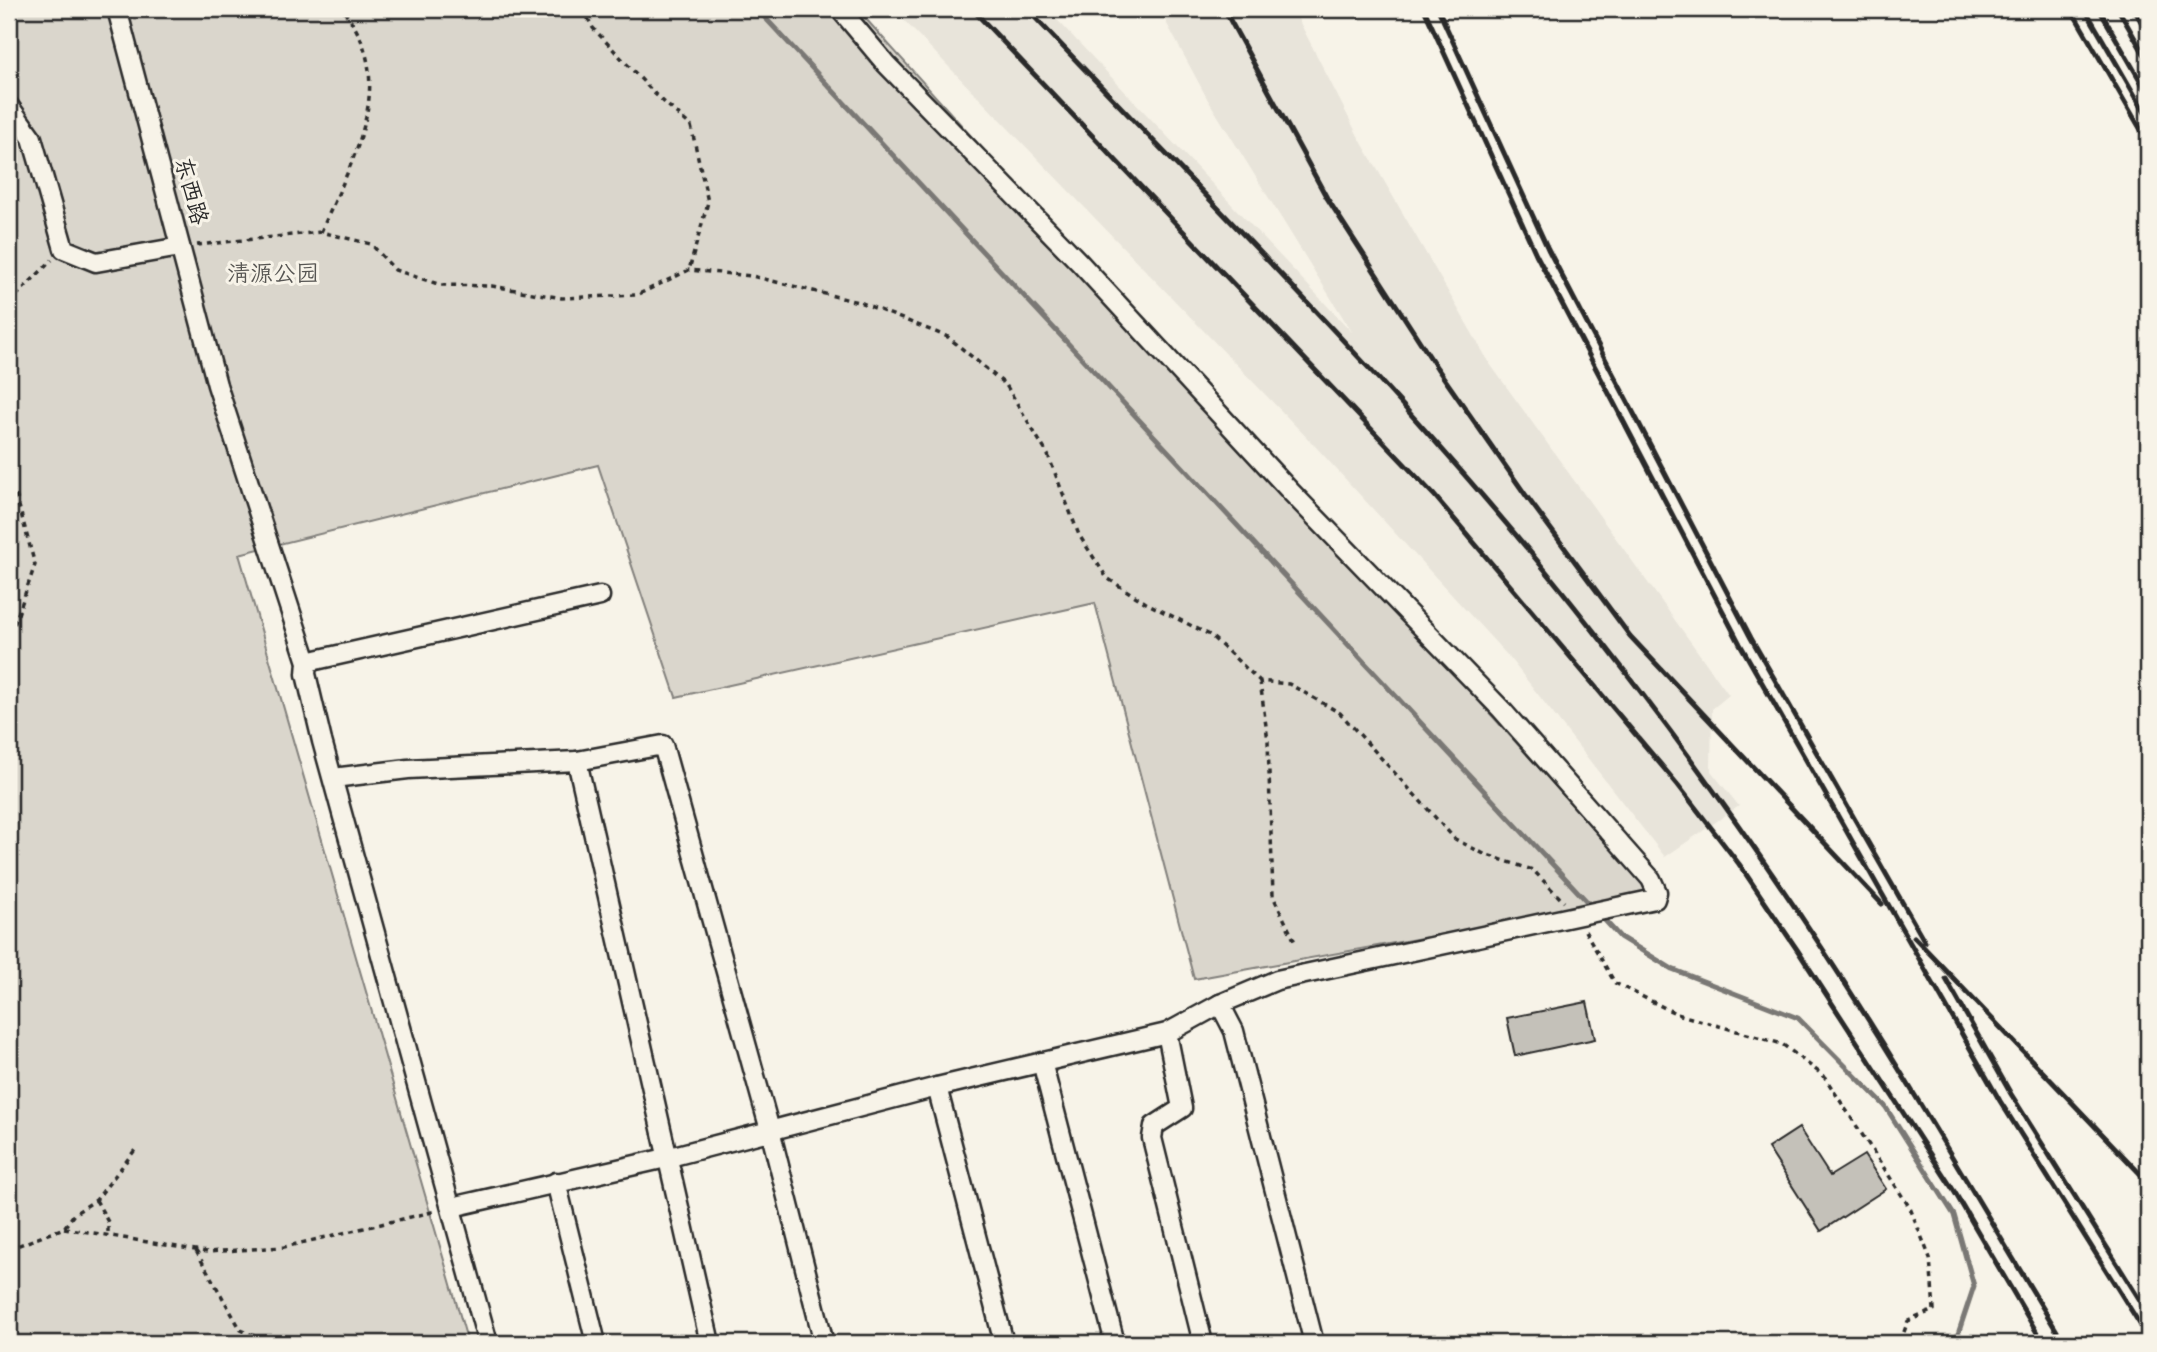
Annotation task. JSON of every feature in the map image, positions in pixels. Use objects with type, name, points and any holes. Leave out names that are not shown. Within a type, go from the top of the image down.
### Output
[{"type":"street","name":"东西路","points":[[117,9],[217,385],[307,662],[306,674],[332,779],[488,1343]]},
{"type":"street","points":[[452,1207],[666,1158],[937,1087],[1167,1032],[1220,1004],[1277,980],[1655,900],[1657,892],[1651,879],[1502,709],[1292,493],[1079,262],[886,64],[840,9]]},
{"type":"street","points":[[9,106],[32,138],[64,249],[96,262],[180,247]]},
{"type":"street","points":[[307,662],[600,596]]},
{"type":"street","points":[[332,779],[408,769],[577,761],[663,745],[770,1130],[824,1343]]},
{"type":"street","points":[[577,761],[710,1343]]},
{"type":"street","points":[[1220,1004],[1234,1031],[1314,1343]]},
{"type":"street","points":[[1167,1032],[1182,1108],[1154,1126],[1152,1138],[1203,1343]]},
{"type":"street","points":[[1042,1062],[1115,1343]]},
{"type":"street","points":[[937,1087],[1004,1343]]},
{"type":"street","points":[[556,1182],[596,1343]]},
{"type":"path","points":[[321,232],[363,133],[372,74],[353,22],[342,9]]},
{"type":"path","points":[[583,9],[593,28],[655,94],[691,126],[708,201],[689,270]]},
{"type":"path","points":[[180,247],[321,232],[371,244],[395,270],[441,285],[492,286],[562,298],[637,295],[689,270],[752,276],[862,303],[948,337],[1006,385],[1048,455],[1079,535],[1107,578],[1146,603],[1210,635],[1260,681],[1289,684],[1340,713],[1455,839],[1484,854],[1533,870],[1580,915],[1615,983],[1677,1014],[1782,1044],[1824,1076],[1910,1209],[1930,1258],[1934,1310],[1908,1321],[1900,1343]]},
{"type":"path","points":[[9,303],[64,249]]},
{"type":"path","points":[[9,488],[16,495],[35,565],[9,640]]},
{"type":"path","points":[[1260,681],[1268,741],[1273,896],[1295,942]]},
{"type":"path","points":[[64,1228],[74,1214],[96,1200],[135,1150]]},
{"type":"path","points":[[96,1200],[107,1222],[108,1235]]},
{"type":"path","points":[[9,1249],[64,1228],[108,1235],[118,1240],[197,1251],[284,1247],[452,1207]]},
{"type":"path","points":[[197,1251],[241,1330],[270,1343]]},
{"type":"shaded area","points":[[893,9],[1047,9],[1352,332],[1208,100],[1159,9],[1293,9],[1358,136],[1490,364],[1729,695],[1712,709],[1711,771],[1739,806],[1665,857],[1508,656],[1315,446]]},
{"type":"green space","name":"清源公园","points":[[9,9],[857,9],[1654,896],[1194,979],[1095,603],[676,697],[598,465],[239,554],[468,1343],[9,1343]]},
{"type":"building","points":[[1587,1002],[1595,1039],[1515,1056],[1507,1018]]},
{"type":"building","points":[[1799,1128],[1830,1176],[1864,1155],[1886,1189],[1821,1231],[1768,1148]]},
{"type":"waterway","points":[[757,9],[1593,908]]},
{"type":"waterway","points":[[1600,915],[1620,937],[1672,969],[1798,1018],[1885,1106],[1954,1215],[1974,1286],[1955,1343]]},
{"type":"railway","points":[[972,9],[1434,495],[1678,785],[1739,864],[1798,951],[1954,1191],[2043,1343]]},
{"type":"railway","points":[[1027,9],[1307,302],[1444,451],[1615,658],[1694,763],[1844,981],[2064,1343]]},
{"type":"railway","points":[[1224,9],[1327,198],[1437,368],[1527,497],[1630,636],[1882,904]]},
{"type":"railway","points":[[1424,9],[1536,254],[1740,644],[2000,1101],[2148,1337]]},
{"type":"railway","points":[[1438,9],[1548,249],[1751,638],[1925,942]]},
{"type":"railway","points":[[2071,9],[2148,142]]},
{"type":"railway","points":[[2085,9],[2148,118]]},
{"type":"railway","points":[[2099,9],[2148,94]]},
{"type":"railway","points":[[2118,9],[2148,61]]},
{"type":"railway","points":[[2134,9],[2148,34]]},
{"type":"railway","points":[[1914,937],[2148,1182]]},
{"type":"railway","points":[[1946,979],[2011,1094],[2148,1313]]}]
